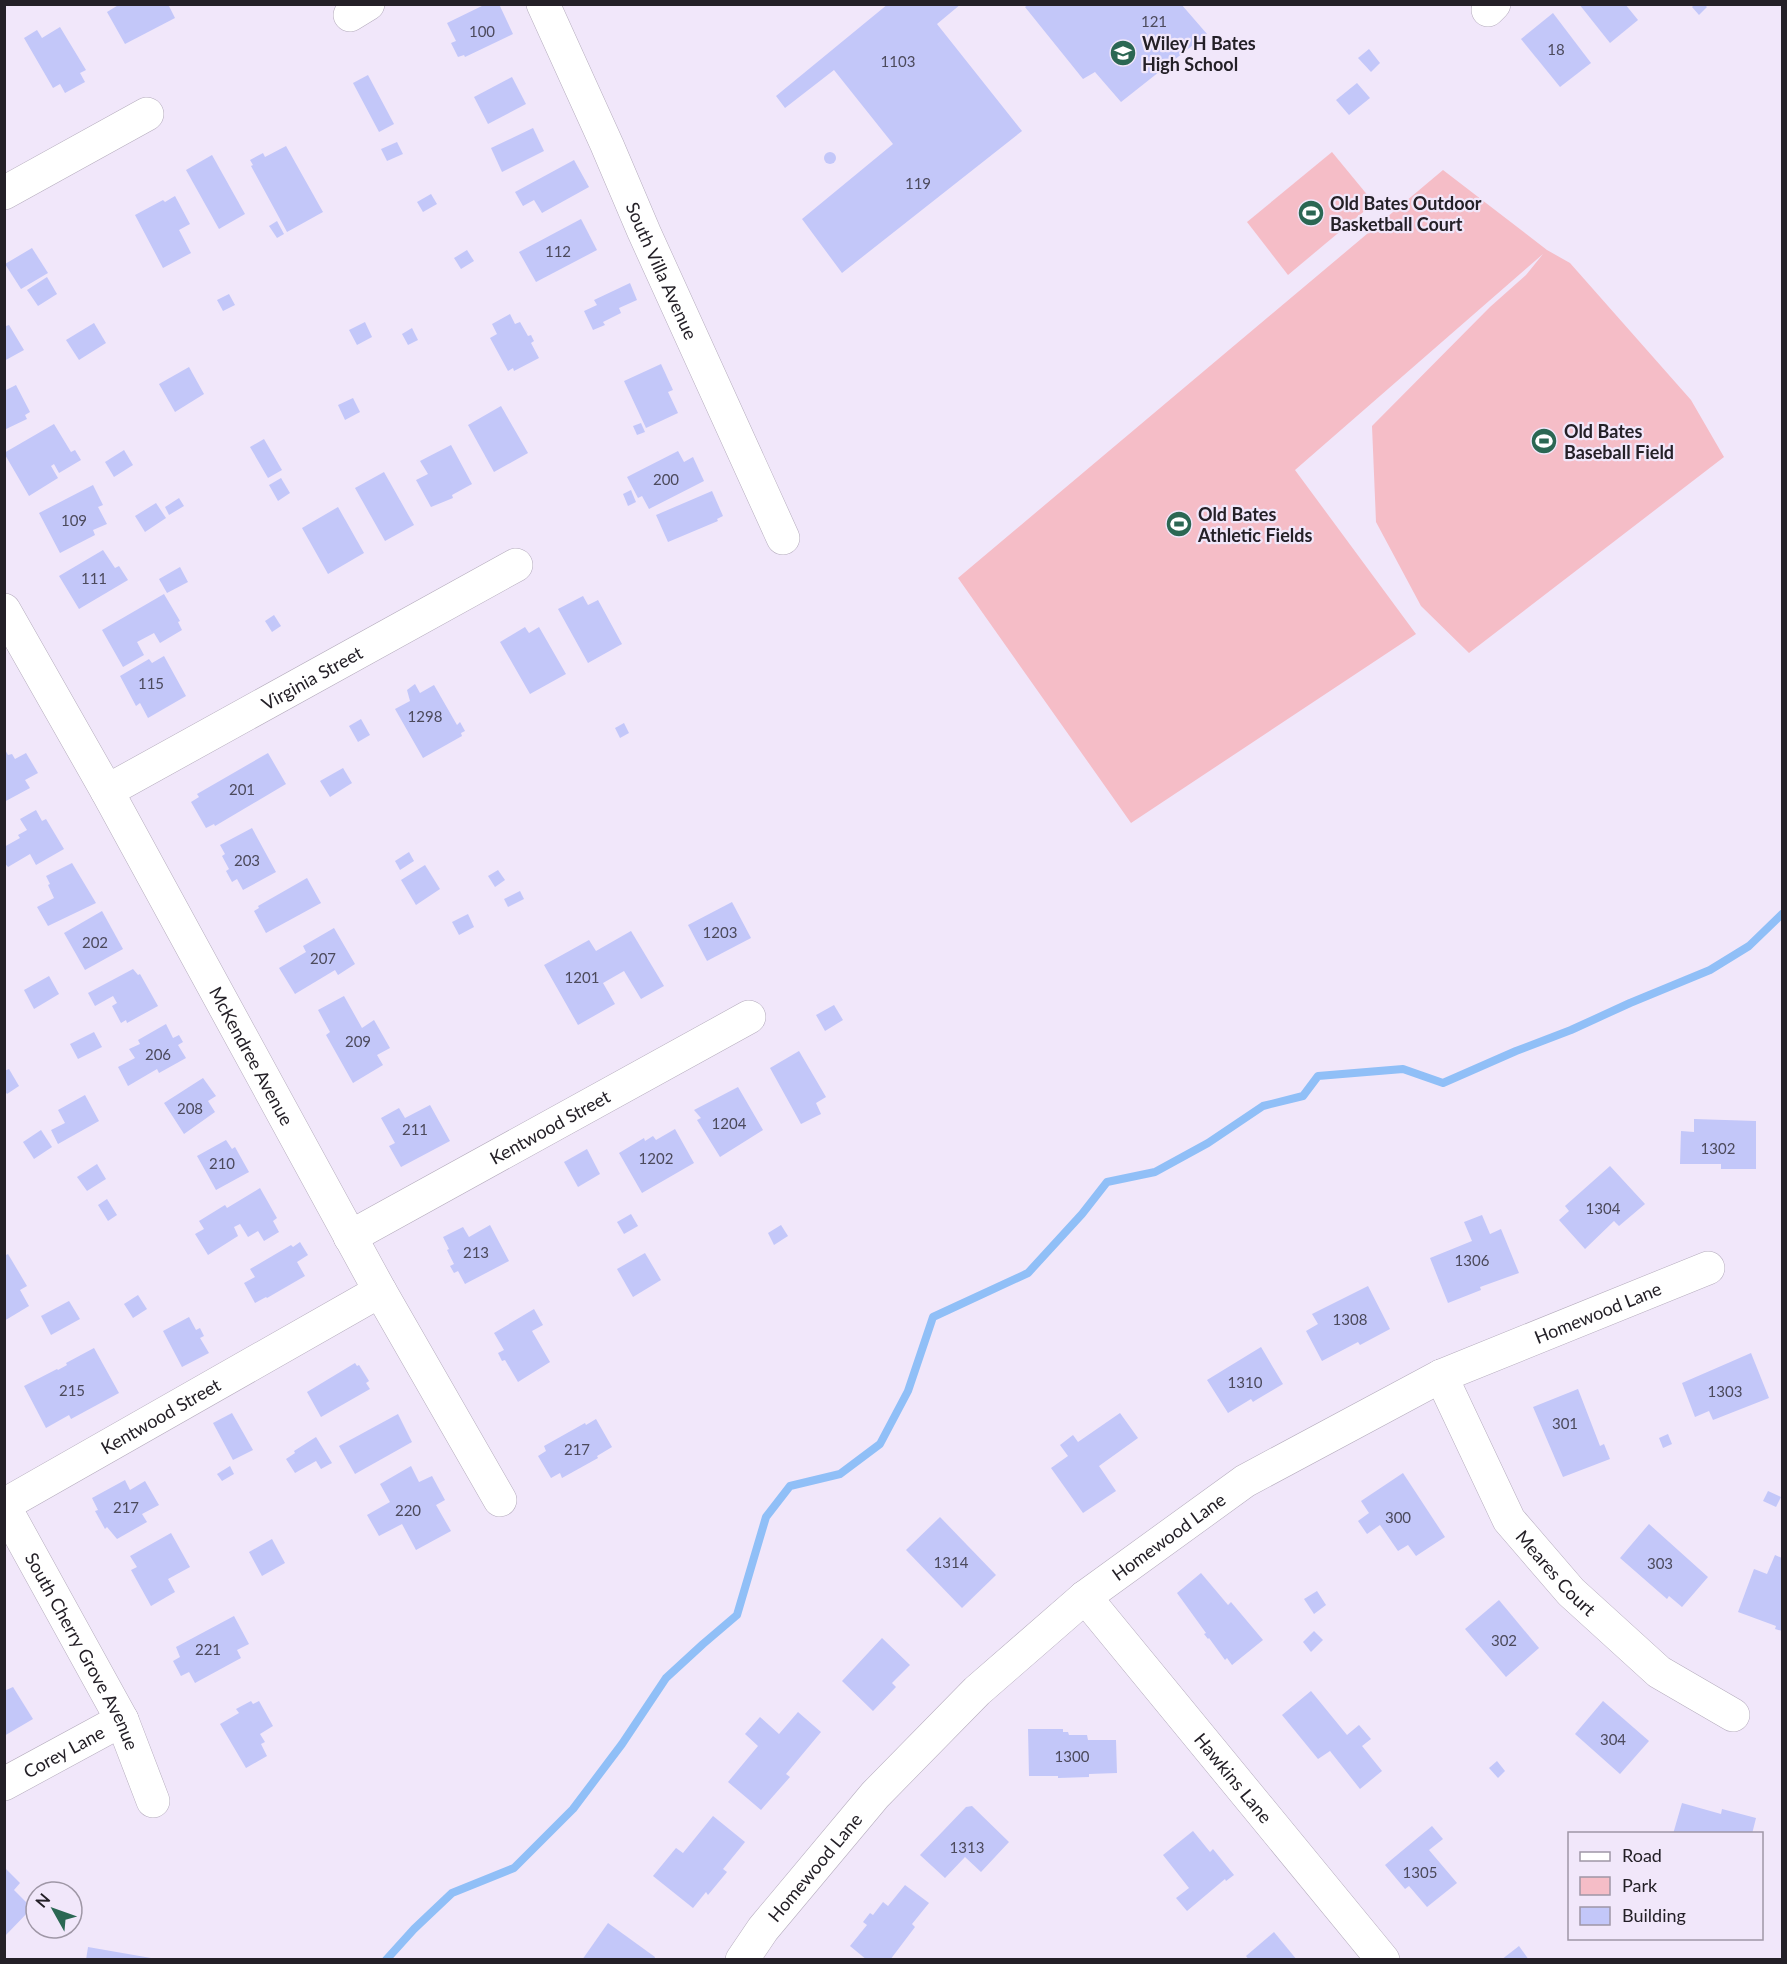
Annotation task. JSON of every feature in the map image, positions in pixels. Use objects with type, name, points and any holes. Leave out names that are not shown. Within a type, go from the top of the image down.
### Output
[{"type":"street","name":"South Villa Avenue","points":[[543,4],[783,538]]},
{"type":"street","points":[[4,193],[147,114]]},
{"type":"street","name":"Virginia Street","points":[[107,791],[516,565]]},
{"type":"street","name":"McKendree Avenue","points":[[4,610],[107,791],[380,1291],[500,1500]]},
{"type":"street","name":"Kentwood Street","points":[[350,1237],[749,1017]]},
{"type":"street","name":"Homewood Lane","points":[[742,1959],[763,1929],[875,1795],[977,1691],[1085,1597],[1245,1481],[1441,1376],[1708,1268]]},
{"type":"street","name":"Kentwood Street","points":[[4,1506],[380,1291]]},
{"type":"street","name":"Meares Court","points":[[1441,1376],[1509,1520],[1572,1592],[1659,1672],[1733,1715]]},
{"type":"street","name":"South Cherry Grove Avenue","points":[[4,1506],[122,1720],[153,1801]]},
{"type":"street","name":"Hawkins Lane","points":[[1085,1597],[1383,1959]]},
{"type":"street","name":"Corey Lane","points":[[4,1784],[122,1720]]},
{"type":"green space","name":"Old Bates Outdoor Basketball Court","points":[[1332,152],[1374,203],[1288,275],[1247,222]]},
{"type":"green space","name":"Old Bates Athletic Fields","points":[[1443,170],[1547,250],[1570,263],[1691,400],[1724,457],[1469,653],[1421,606],[1376,522],[1372,426],[1490,307],[1526,275],[1543,254],[1295,470],[1416,634],[1131,823],[958,578]]},
{"type":"building","points":[[120,4],[168,4],[175,18],[125,44],[107,12]]},
{"type":"building","points":[[486,4],[499,4],[513,34],[465,57],[464,55],[458,57],[451,43],[456,41],[447,23]]},
{"type":"building","points":[[888,4],[961,4],[937,24],[1022,131],[842,273],[802,219],[893,144],[834,70],[785,108],[776,96]]},
{"type":"building","name":"Wiley H Bates High School","points":[[1029,4],[1181,4],[1207,34],[1121,102],[1095,72],[1083,79],[1025,7]]},
{"type":"building","points":[[1579,4],[1625,4],[1638,20],[1610,43]]},
{"type":"building","points":[[1695,4],[1704,4],[1707,7],[1699,15],[1692,7]]},
{"type":"building","points":[[1553,13],[1591,63],[1560,87],[1521,39]]},
{"type":"building","points":[[60,27],[86,70],[80,73],[85,82],[65,93],[60,84],[53,88],[24,38],[37,30],[42,38]]},
{"type":"building","points":[[1369,49],[1380,63],[1371,72],[1358,58]]},
{"type":"building","points":[[368,75],[394,124],[379,132],[353,83]]},
{"type":"building","points":[[512,77],[526,104],[488,124],[474,97]]},
{"type":"building","points":[[1357,83],[1370,98],[1349,115],[1336,100]]},
{"type":"building","points":[[533,128],[544,151],[502,172],[491,148]]},
{"type":"building","points":[[397,142],[403,154],[387,161],[381,149]]},
{"type":"building","points":[[286,146],[323,212],[287,232],[251,166],[253,165],[250,160],[263,153],[265,157]]},
{"type":"building","points":[[830,152],[836,158],[830,164],[824,158]]},
{"type":"building","points":[[212,155],[245,214],[219,229],[186,170]]},
{"type":"building","points":[[574,160],[589,187],[542,213],[534,200],[523,206],[515,192]]},
{"type":"building","points":[[431,194],[437,204],[423,212],[417,202]]},
{"type":"building","points":[[175,196],[190,224],[179,230],[191,253],[163,268],[135,215]]},
{"type":"building","points":[[581,219],[597,250],[536,282],[519,252]]},
{"type":"building","points":[[277,221],[284,234],[277,238],[269,226]]},
{"type":"building","points":[[32,248],[48,273],[21,289],[5,264]]},
{"type":"building","points":[[467,250],[474,261],[461,269],[454,258]]},
{"type":"building","points":[[47,277],[57,294],[38,306],[27,290]]},
{"type":"building","points":[[630,283],[637,300],[619,308],[621,313],[603,322],[605,325],[593,330],[584,311],[597,305],[594,300]]},
{"type":"building","points":[[229,294],[235,305],[223,311],[217,300]]},
{"type":"building","points":[[510,314],[515,324],[520,322],[528,336],[531,335],[534,341],[531,343],[539,358],[514,371],[513,368],[508,371],[490,338],[497,334],[492,324]]},
{"type":"building","points":[[365,322],[372,337],[357,345],[349,330]]},
{"type":"building","points":[[94,323],[106,343],[79,360],[66,340]]},
{"type":"building","points":[[4,324],[9,325],[24,350],[4,361]]},
{"type":"building","points":[[412,328],[418,340],[408,345],[402,334]]},
{"type":"building","points":[[661,364],[673,390],[668,392],[678,413],[646,428],[624,381]]},
{"type":"building","points":[[189,367],[204,394],[175,412],[159,384]]},
{"type":"building","points":[[16,385],[30,412],[25,415],[27,419],[4,430],[4,391]]},
{"type":"building","points":[[353,398],[360,412],[345,420],[338,405]]},
{"type":"building","points":[[501,406],[528,453],[494,472],[468,425]]},
{"type":"building","points":[[641,423],[645,432],[637,435],[633,426]]},
{"type":"building","points":[[54,424],[71,452],[75,450],[81,460],[59,473],[54,464],[51,466],[58,478],[29,496],[4,453]]},
{"type":"building","points":[[264,439],[282,470],[268,478],[250,447]]},
{"type":"building","points":[[451,445],[472,484],[452,495],[453,498],[431,507],[416,480],[428,474],[420,461]]},
{"type":"building","points":[[124,450],[133,465],[114,477],[105,462]]},
{"type":"building","points":[[678,451],[684,462],[693,457],[704,481],[649,509],[642,496],[638,498],[627,477]]},
{"type":"building","points":[[384,472],[414,525],[385,541],[355,488]]},
{"type":"building","points":[[281,478],[290,493],[278,501],[269,485]]},
{"type":"building","points":[[93,485],[103,505],[98,507],[107,524],[93,530],[95,535],[60,553],[39,513]]},
{"type":"building","points":[[631,490],[636,502],[628,506],[623,494]]},
{"type":"building","points":[[712,491],[723,516],[717,519],[718,521],[668,542],[656,515]]},
{"type":"building","points":[[179,498],[184,506],[169,515],[165,507]]},
{"type":"building","points":[[156,503],[166,518],[145,532],[135,516]]},
{"type":"building","points":[[338,507],[364,553],[328,574],[302,528]]},
{"type":"building","points":[[103,550],[115,568],[119,566],[128,580],[79,609],[59,576]]},
{"type":"building","points":[[180,567],[188,582],[167,593],[159,579]]},
{"type":"building","points":[[164,594],[180,621],[178,622],[182,630],[160,643],[154,633],[137,642],[144,655],[123,667],[102,630]]},
{"type":"building","points":[[583,596],[588,605],[598,600],[622,644],[588,663],[558,609]]},
{"type":"building","points":[[274,615],[281,626],[272,632],[265,621]]},
{"type":"building","points":[[525,627],[529,633],[539,627],[566,674],[530,694],[500,642]]},
{"type":"building","points":[[164,656],[186,696],[148,718],[140,703],[136,706],[120,676],[149,659],[152,663]]},
{"type":"building","points":[[415,684],[420,693],[434,685],[457,725],[460,722],[465,731],[461,733],[462,736],[423,758],[395,709],[410,701],[407,690]]},
{"type":"building","points":[[361,719],[370,735],[358,742],[349,726]]},
{"type":"building","points":[[624,723],[629,733],[620,738],[615,728]]},
{"type":"building","points":[[4,748],[8,755],[12,754],[15,759],[26,753],[38,773],[25,780],[30,788],[4,802]]},
{"type":"building","points":[[268,753],[286,784],[215,826],[214,824],[206,828],[191,802],[199,797],[197,794]]},
{"type":"building","points":[[343,768],[352,783],[330,797],[320,781]]},
{"type":"building","points":[[36,810],[42,821],[46,819],[64,849],[36,865],[30,854],[8,867],[4,862],[4,847],[20,838],[18,835],[27,830],[20,819]]},
{"type":"building","points":[[252,828],[276,872],[243,890],[237,879],[232,882],[226,871],[229,869],[222,856],[225,854],[220,845]]},
{"type":"building","points":[[409,852],[414,861],[400,870],[395,861]]},
{"type":"building","points":[[72,863],[96,903],[48,926],[37,907],[54,898],[46,876]]},
{"type":"building","points":[[425,865],[440,889],[416,905],[401,880]]},
{"type":"building","points":[[498,870],[505,880],[495,887],[488,876]]},
{"type":"building","points":[[307,878],[321,903],[266,933],[254,911],[259,908],[258,906]]},
{"type":"building","points":[[520,891],[524,899],[508,907],[504,899]]},
{"type":"building","points":[[732,902],[751,938],[707,961],[688,925]]},
{"type":"building","points":[[102,911],[123,949],[85,970],[64,933]]},
{"type":"building","points":[[468,914],[474,927],[459,935],[452,922]]},
{"type":"building","points":[[334,928],[355,964],[338,975],[335,970],[295,994],[279,968],[306,952],[303,946]]},
{"type":"building","points":[[631,931],[664,986],[641,999],[624,971],[603,983],[615,1004],[578,1025],[544,965],[589,940],[596,951]]},
{"type":"building","points":[[133,969],[138,975],[140,974],[158,1006],[127,1023],[126,1020],[121,1023],[112,1006],[117,1003],[113,996],[95,1006],[88,993]]},
{"type":"building","points":[[49,976],[59,994],[34,1009],[24,990]]},
{"type":"building","points":[[344,996],[362,1028],[374,1020],[390,1048],[377,1055],[383,1065],[353,1083],[326,1035],[330,1032],[318,1010]]},
{"type":"building","points":[[834,1005],[843,1020],[825,1031],[816,1015]]},
{"type":"building","points":[[166,1024],[173,1038],[179,1035],[183,1042],[178,1045],[186,1058],[159,1073],[157,1069],[128,1086],[118,1067],[135,1058],[129,1049],[140,1044],[138,1040]]},
{"type":"building","points":[[94,1032],[102,1047],[78,1059],[70,1044]]},
{"type":"building","points":[[799,1051],[826,1097],[816,1103],[821,1114],[801,1124],[770,1068]]},
{"type":"building","points":[[9,1069],[19,1086],[7,1094],[4,1090],[4,1071]]},
{"type":"building","points":[[203,1078],[216,1096],[208,1101],[215,1112],[184,1134],[164,1103]]},
{"type":"building","points":[[738,1087],[763,1130],[720,1157],[697,1120],[701,1118],[694,1110]]},
{"type":"building","points":[[85,1095],[99,1121],[58,1144],[51,1130],[65,1123],[58,1110]]},
{"type":"building","points":[[430,1105],[450,1141],[401,1167],[389,1146],[395,1143],[381,1118],[399,1108],[405,1118]]},
{"type":"building","points":[[1694,1119],[1756,1121],[1756,1169],[1721,1169],[1721,1164],[1680,1164],[1681,1131],[1694,1132]]},
{"type":"building","points":[[675,1129],[694,1163],[642,1193],[619,1153],[644,1138],[645,1141],[653,1136],[656,1140]]},
{"type":"building","points":[[41,1130],[52,1147],[34,1159],[23,1142]]},
{"type":"building","points":[[226,1140],[232,1149],[235,1147],[249,1172],[216,1190],[197,1156]]},
{"type":"building","points":[[587,1149],[600,1174],[578,1187],[564,1162]]},
{"type":"building","points":[[97,1164],[106,1179],[87,1191],[77,1177]]},
{"type":"building","points":[[1610,1166],[1645,1204],[1619,1226],[1614,1221],[1585,1249],[1559,1220],[1569,1211],[1565,1206]]},
{"type":"building","points":[[260,1188],[277,1218],[273,1221],[279,1232],[264,1241],[258,1231],[248,1237],[240,1224],[234,1227],[238,1236],[208,1255],[195,1234],[204,1229],[199,1221],[225,1205],[227,1208]]},
{"type":"building","points":[[107,1199],[117,1215],[108,1221],[98,1205]]},
{"type":"building","points":[[631,1214],[638,1226],[624,1234],[617,1222]]},
{"type":"building","points":[[1482,1215],[1490,1234],[1501,1229],[1519,1273],[1480,1287],[1481,1290],[1448,1303],[1430,1258],[1472,1241],[1464,1222]]},
{"type":"building","points":[[490,1225],[509,1261],[465,1284],[458,1271],[454,1273],[450,1266],[454,1264],[443,1237],[463,1227],[469,1237]]},
{"type":"building","points":[[781,1225],[788,1236],[774,1245],[768,1233]]},
{"type":"building","points":[[300,1242],[308,1255],[297,1262],[305,1276],[255,1303],[244,1283],[255,1277],[250,1269]]},
{"type":"building","points":[[645,1253],[661,1280],[633,1297],[617,1269]]},
{"type":"building","points":[[8,1254],[27,1286],[20,1290],[29,1306],[4,1321],[4,1256]]},
{"type":"building","points":[[1368,1286],[1390,1329],[1360,1345],[1358,1342],[1322,1361],[1306,1331],[1318,1324],[1312,1314]]},
{"type":"building","points":[[138,1295],[147,1309],[133,1318],[124,1304]]},
{"type":"building","points":[[69,1301],[80,1319],[51,1335],[41,1316]]},
{"type":"building","points":[[534,1309],[543,1325],[532,1331],[550,1362],[518,1382],[498,1353],[504,1350],[494,1333]]},
{"type":"building","points":[[189,1317],[196,1330],[200,1328],[204,1336],[200,1338],[209,1353],[182,1367],[163,1331]]},
{"type":"building","points":[[1261,1347],[1283,1384],[1253,1402],[1251,1399],[1228,1413],[1207,1380]]},
{"type":"building","points":[[94,1348],[119,1393],[71,1419],[69,1415],[46,1428],[24,1386],[58,1370],[67,1365],[66,1363]]},
{"type":"building","points":[[1751,1353],[1769,1398],[1713,1420],[1709,1411],[1695,1417],[1682,1383]]},
{"type":"building","points":[[355,1363],[359,1365],[369,1381],[366,1383],[370,1389],[321,1417],[307,1392]]},
{"type":"building","points":[[1578,1389],[1600,1446],[1604,1444],[1610,1459],[1563,1477],[1533,1407]]},
{"type":"building","points":[[232,1413],[253,1450],[233,1460],[213,1423]]},
{"type":"building","points":[[1120,1413],[1138,1438],[1099,1466],[1116,1491],[1083,1513],[1051,1468],[1068,1456],[1060,1445],[1073,1435],[1078,1442]]},
{"type":"building","points":[[398,1414],[412,1442],[355,1474],[339,1446]]},
{"type":"building","points":[[596,1419],[612,1447],[597,1456],[598,1458],[562,1478],[560,1473],[551,1478],[538,1456],[546,1451],[544,1446]]},
{"type":"building","points":[[1668,1434],[1672,1444],[1663,1448],[1659,1438]]},
{"type":"building","points":[[316,1437],[332,1463],[321,1469],[316,1461],[295,1473],[286,1459]]},
{"type":"building","points":[[230,1466],[234,1474],[222,1481],[217,1474]]},
{"type":"building","points":[[411,1466],[419,1482],[432,1476],[445,1500],[436,1505],[451,1531],[416,1550],[402,1524],[379,1536],[367,1515],[390,1502],[380,1484]]},
{"type":"building","points":[[1403,1473],[1445,1537],[1416,1556],[1408,1545],[1398,1551],[1380,1525],[1367,1534],[1358,1521],[1369,1513],[1361,1501]]},
{"type":"building","points":[[125,1480],[130,1490],[145,1481],[159,1505],[142,1514],[147,1522],[117,1539],[107,1527],[105,1529],[95,1511],[98,1510],[92,1498]]},
{"type":"building","points":[[1768,1491],[1781,1497],[1776,1507],[1763,1501]]},
{"type":"building","points":[[940,1517],[996,1575],[962,1608],[906,1550]]},
{"type":"building","points":[[1649,1524],[1708,1577],[1682,1607],[1669,1596],[1667,1599],[1620,1558]]},
{"type":"building","points":[[171,1533],[190,1567],[168,1579],[175,1592],[151,1606],[131,1570],[137,1567],[130,1556]]},
{"type":"building","points":[[272,1539],[285,1563],[262,1576],[249,1552]]},
{"type":"building","points":[[1775,1555],[1782,1558],[1782,1631],[1775,1629],[1776,1626],[1738,1612],[1754,1569],[1767,1574]]},
{"type":"building","points":[[1201,1573],[1228,1605],[1231,1602],[1263,1640],[1232,1665],[1227,1658],[1225,1660],[1204,1634],[1206,1633],[1177,1593]]},
{"type":"building","points":[[1317,1591],[1326,1605],[1314,1614],[1304,1599]]},
{"type":"building","points":[[1499,1600],[1539,1648],[1506,1677],[1465,1629]]},
{"type":"building","points":[[234,1616],[249,1644],[237,1650],[241,1658],[195,1683],[189,1672],[181,1676],[173,1661],[180,1657],[176,1647]]},
{"type":"building","points":[[1314,1631],[1323,1640],[1311,1652],[1303,1642]]},
{"type":"building","points":[[882,1638],[910,1665],[892,1683],[896,1687],[873,1711],[842,1681]]},
{"type":"building","points":[[13,1687],[33,1719],[4,1736],[4,1691]]},
{"type":"building","points":[[1311,1691],[1347,1735],[1359,1725],[1371,1739],[1362,1746],[1382,1771],[1360,1789],[1330,1751],[1318,1759],[1282,1715]]},
{"type":"building","points":[[251,1701],[253,1704],[259,1701],[273,1726],[260,1734],[265,1742],[261,1744],[267,1756],[246,1768],[220,1724],[239,1713],[236,1709]]},
{"type":"building","points":[[1603,1701],[1649,1741],[1620,1774],[1575,1734]]},
{"type":"building","points":[[798,1712],[821,1732],[786,1774],[790,1777],[761,1810],[728,1782],[758,1746],[745,1734],[760,1717],[779,1734]]},
{"type":"building","points":[[1028,1729],[1063,1729],[1063,1732],[1068,1732],[1069,1735],[1087,1735],[1088,1740],[1116,1740],[1117,1773],[1089,1774],[1089,1777],[1029,1776]]},
{"type":"building","points":[[1497,1761],[1505,1771],[1498,1778],[1489,1768]]},
{"type":"building","points":[[1682,1803],[1721,1814],[1722,1809],[1756,1818],[1752,1832],[1674,1832]]},
{"type":"building","points":[[972,1806],[1009,1842],[981,1872],[965,1857],[945,1878],[920,1855],[966,1807]]},
{"type":"building","points":[[713,1816],[745,1842],[723,1869],[727,1872],[708,1895],[706,1892],[693,1908],[653,1876],[676,1848],[683,1853]]},
{"type":"building","points":[[1432,1826],[1443,1839],[1429,1850],[1457,1883],[1427,1907],[1409,1886],[1405,1889],[1385,1865]]},
{"type":"building","points":[[1193,1831],[1210,1852],[1213,1849],[1234,1875],[1226,1881],[1225,1879],[1187,1911],[1176,1898],[1189,1888],[1163,1855]]},
{"type":"building","points":[[4,1867],[20,1883],[14,1890],[24,1900],[24,1916],[4,1937]]},
{"type":"building","points":[[905,1885],[929,1903],[912,1924],[915,1927],[890,1960],[867,1960],[850,1946],[867,1925],[863,1922],[870,1913],[873,1915],[883,1902],[888,1906]]},
{"type":"building","points":[[608,1923],[655,1957],[654,1960],[582,1960]]},
{"type":"building","points":[[1274,1932],[1297,1960],[1249,1960],[1246,1956]]},
{"type":"building","points":[[1519,1946],[1529,1960],[1501,1960]]},
{"type":"building","points":[[88,1947],[151,1958],[151,1960],[86,1960]]},
{"type":"waterway","points":[[386,1960],[414,1929],[452,1893],[514,1868],[573,1809],[622,1744],[666,1678],[737,1615],[766,1517],[790,1486],[840,1474],[880,1444],[908,1391],[933,1317],[1028,1273],[1082,1214],[1107,1182],[1155,1172],[1208,1143],[1263,1106],[1303,1096],[1318,1076],[1403,1069],[1443,1083],[1710,970],[1749,946],[1782,914]]},
{"type":"place","name":"Wiley H Bates High School","points":[[1123,53]]},
{"type":"place","name":"Old Bates Outdoor Basketball Court","points":[[1311,213]]},
{"type":"place","name":"Old Bates Baseball Field","points":[[1544,441]]},
{"type":"place","name":"Old Bates Athletic Fields","points":[[1179,524]]}]
